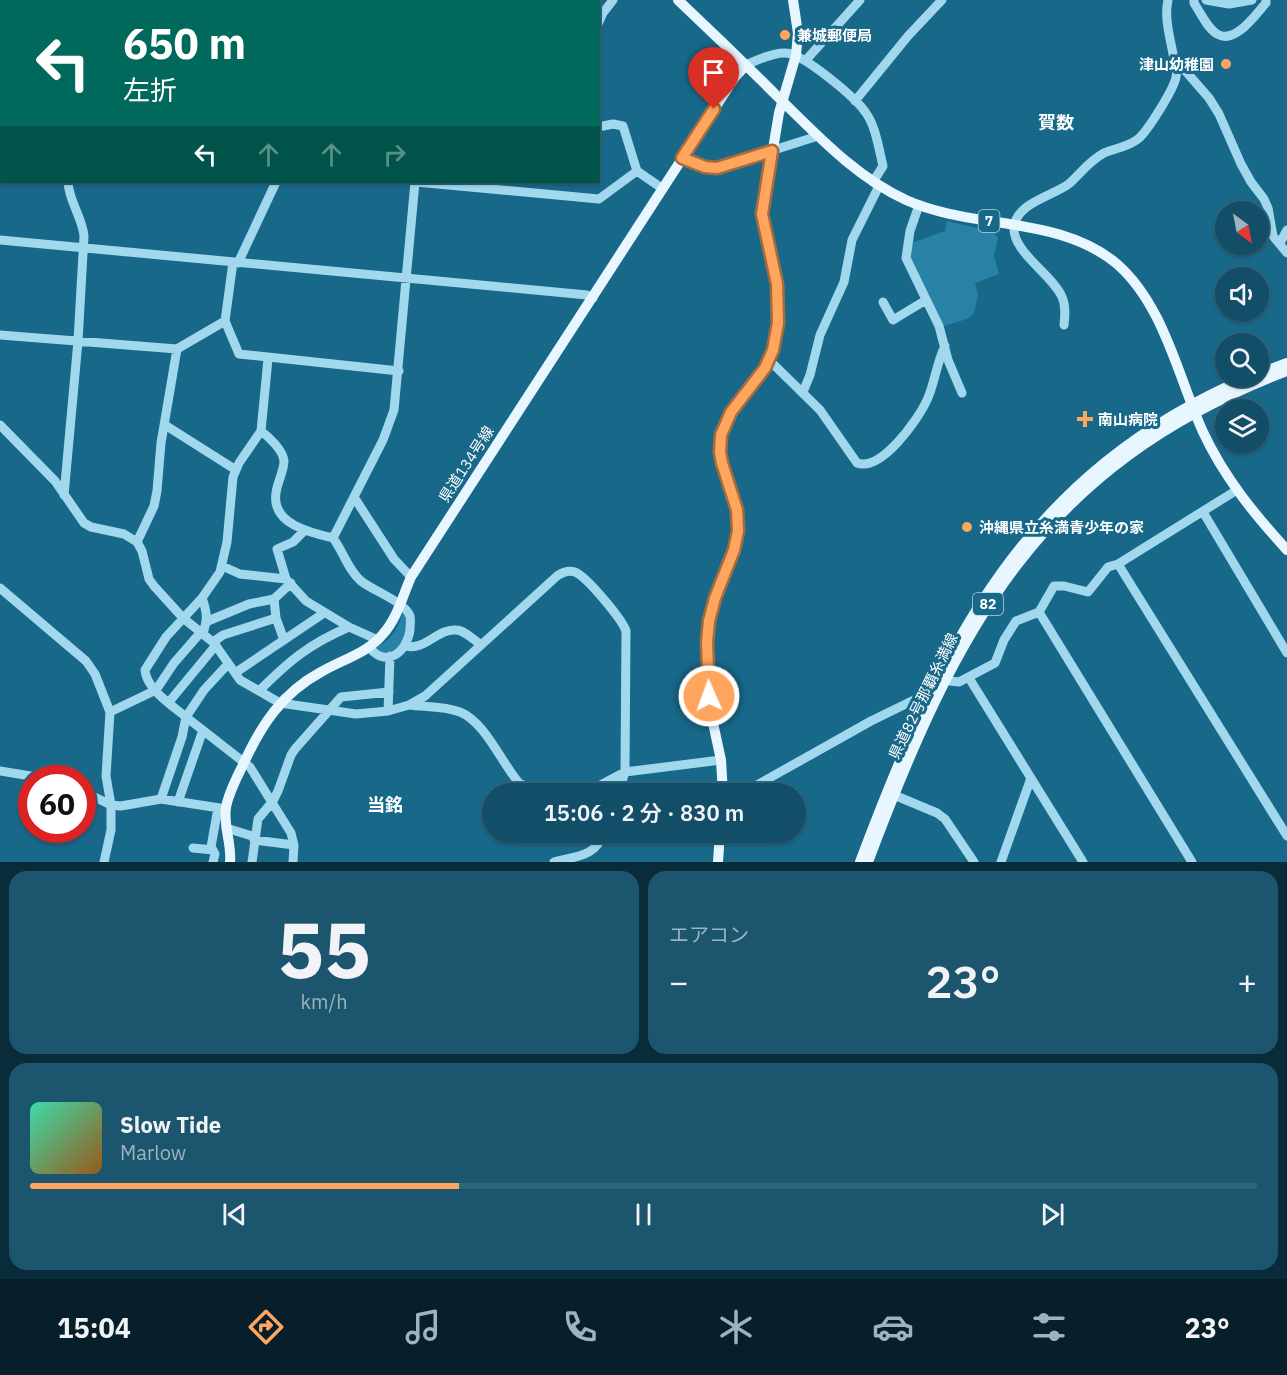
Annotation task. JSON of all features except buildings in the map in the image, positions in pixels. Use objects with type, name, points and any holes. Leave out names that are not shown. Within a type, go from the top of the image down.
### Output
[{"type":"main road","name":"7","points":[[678,0],[818,136],[876,184],[919,205],[1079,242],[1104,255],[1123,270],[1141,291],[1154,313],[1211,448],[1237,490],[1287,550]]},
{"type":"main road","points":[[722,783],[721,760],[710,709],[707,632],[711,609],[734,550],[738,521],[735,500],[722,463],[720,443],[727,419],[769,360],[776,333],[778,294],[762,214],[782,100],[801,57],[793,0]]},
{"type":"main road","name":"県道134号線","points":[[230,862],[231,854],[222,808],[262,726],[280,703],[304,682],[374,643],[390,624],[411,577],[682,158],[735,77],[746,65]]},
{"type":"main road","points":[[1269,370],[1287,363]]},
{"type":"main road","name":"県道82号那覇糸満線","points":[[1193,408],[1287,371]]},
{"type":"main road","name":"県道82号那覇糸満線","points":[[860,862],[887,791],[939,675],[1020,559],[1053,521],[1117,464],[1193,408],[1231,387]]},
{"type":"main road","name":"県道82号那覇糸満線","points":[[868,862],[939,675]]},
{"type":"main road","points":[[718,862],[719,843]]},
{"type":"street","points":[[600,20],[613,0]]},
{"type":"street","points":[[801,57],[860,0]]},
{"type":"street","points":[[1064,325],[1065,309],[1062,297],[1021,247],[1015,236],[1014,226],[1020,213],[1070,183],[1086,165],[1104,153],[1131,144],[1141,137],[1176,78],[1177,69],[1168,32],[1168,0]]},
{"type":"street","points":[[1194,0],[1212,30],[1218,35],[1225,36],[1239,31],[1266,3],[1266,0]]},
{"type":"street","points":[[1206,0],[1229,4],[1252,0]]},
{"type":"street","points":[[855,101],[908,36],[941,1]]},
{"type":"street","points":[[746,65],[784,52],[801,57],[855,101],[867,114],[883,166],[852,240],[844,282],[820,335],[803,393]]},
{"type":"street","points":[[1174,57],[1209,98],[1219,114],[1241,164],[1268,208],[1273,236],[1287,253]]},
{"type":"street","points":[[600,127],[613,124],[623,126],[637,171],[663,189]]},
{"type":"street","points":[[682,158],[705,167],[717,168],[818,136]]},
{"type":"street","points":[[427,183],[598,199],[637,171]]},
{"type":"street","points":[[64,495],[84,249],[83,222],[70,199],[68,183]]},
{"type":"street","points":[[276,183],[236,263],[225,321],[239,354],[268,359],[399,371]]},
{"type":"street","points":[[333,538],[382,440],[394,410],[416,183]]},
{"type":"street","points":[[919,205],[905,251],[908,263],[939,326],[948,360],[962,393]]},
{"type":"street","points":[[1280,243],[1287,230]]},
{"type":"street","points":[[0,240],[406,277],[587,295],[593,298]]},
{"type":"street","points":[[883,302],[893,320],[926,300]]},
{"type":"street","points":[[0,335],[177,349],[225,321]]},
{"type":"street","points":[[769,360],[803,393],[826,419],[857,463],[863,465],[870,464],[889,452],[922,410],[945,346]]},
{"type":"street","points":[[137,542],[154,506],[161,442],[177,349]]},
{"type":"street","points":[[268,359],[261,431],[236,470],[231,486],[227,542],[222,566],[202,598],[166,637],[145,670],[146,678],[156,690],[186,717],[250,767],[287,824],[294,844],[293,862]]},
{"type":"street","points":[[0,425],[45,470],[84,524],[124,534],[137,542],[142,551],[149,579],[183,618],[215,644],[240,680],[280,703],[356,714],[388,711],[409,705],[436,687],[557,576],[570,571],[582,576],[616,614],[626,631],[625,772],[622,783]]},
{"type":"street","points":[[165,425],[236,470]]},
{"type":"street","points":[[261,431],[281,454],[284,461],[275,501],[285,518],[303,532],[333,538],[360,580],[399,605],[410,616],[409,640],[406,646],[390,656],[380,656],[374,643],[306,601],[289,581],[277,549],[294,542],[303,532]]},
{"type":"street","points":[[939,675],[959,682],[995,663],[1004,640],[1016,621],[1039,612],[1054,586],[1088,592],[1108,567],[1118,564],[1237,490]]},
{"type":"street","points":[[354,497],[394,560],[411,577]]},
{"type":"street","points":[[1203,512],[1287,653]]},
{"type":"street","points":[[1118,564],[1287,836]]},
{"type":"street","points":[[222,566],[240,574],[289,581]]},
{"type":"street","points":[[208,621],[249,604],[274,599],[289,581]]},
{"type":"street","points":[[0,588],[86,661],[95,674],[110,712],[106,776],[111,805],[111,830],[104,862]]},
{"type":"street","points":[[110,712],[156,690],[174,663],[202,633],[208,621],[202,598]]},
{"type":"street","points":[[274,599],[276,618],[284,639]]},
{"type":"street","points":[[1039,612],[1192,862]]},
{"type":"street","points":[[235,673],[324,613]]},
{"type":"street","points":[[169,702],[222,635],[276,618]]},
{"type":"street","points":[[259,691],[286,663],[304,650],[349,627]]},
{"type":"street","points":[[406,646],[418,646],[454,630],[460,631],[481,645]]},
{"type":"street","points":[[388,711],[390,656]]},
{"type":"street","points":[[161,799],[182,737],[186,717],[204,690],[228,664]]},
{"type":"street","points":[[969,678],[1083,862]]},
{"type":"street","points":[[252,862],[258,819],[273,801],[291,755],[332,710],[337,700],[347,695],[389,692]]},
{"type":"street","points":[[761,783],[864,725],[916,699],[927,698]]},
{"type":"street","points":[[409,705],[443,708],[466,715],[482,731],[516,779],[528,787],[579,793],[625,772],[721,760]]},
{"type":"street","points":[[178,802],[202,730]]},
{"type":"street","points":[[0,771],[18,774]]},
{"type":"street","points":[[1001,862],[1031,777]]},
{"type":"street","points":[[894,795],[937,813],[945,819],[974,862]]},
{"type":"street","points":[[96,798],[111,805],[121,806],[161,799],[222,808],[213,850],[215,854],[213,862]]},
{"type":"street","points":[[226,828],[255,838],[294,844]]},
{"type":"street","points":[[554,862],[584,859],[600,843]]},
{"type":"street","points":[[193,848],[213,850]]},
{"type":"shaded area","points":[[947,221],[994,232],[998,238],[994,256],[999,274],[975,283],[978,295],[974,313],[967,319],[944,326],[909,259],[911,243],[945,231]]},
{"type":"shaded area","points":[[402,614],[407,617],[402,642],[394,650],[380,652],[376,648],[393,634]]},
{"type":"place","name":"兼城郵便局","points":[[785,35]]},
{"type":"place","name":"津山幼稚園","points":[[1226,64]]},
{"type":"place","name":"南山病院","points":[[1085,419]]},
{"type":"place","name":"沖縄県立糸満青少年の家","points":[[967,527]]},
{"type":"district","name":"賀数","points":[[1056,122]]},
{"type":"district","name":"当銘","points":[[385,804]]},
{"type":"route","points":[[709,696],[707,632],[711,609],[734,550],[738,531],[735,500],[720,452],[721,435],[731,412],[753,385],[769,360],[778,323],[779,303],[776,275],[762,214],[772,151],[717,168],[705,167],[682,158],[714,109]]}]
